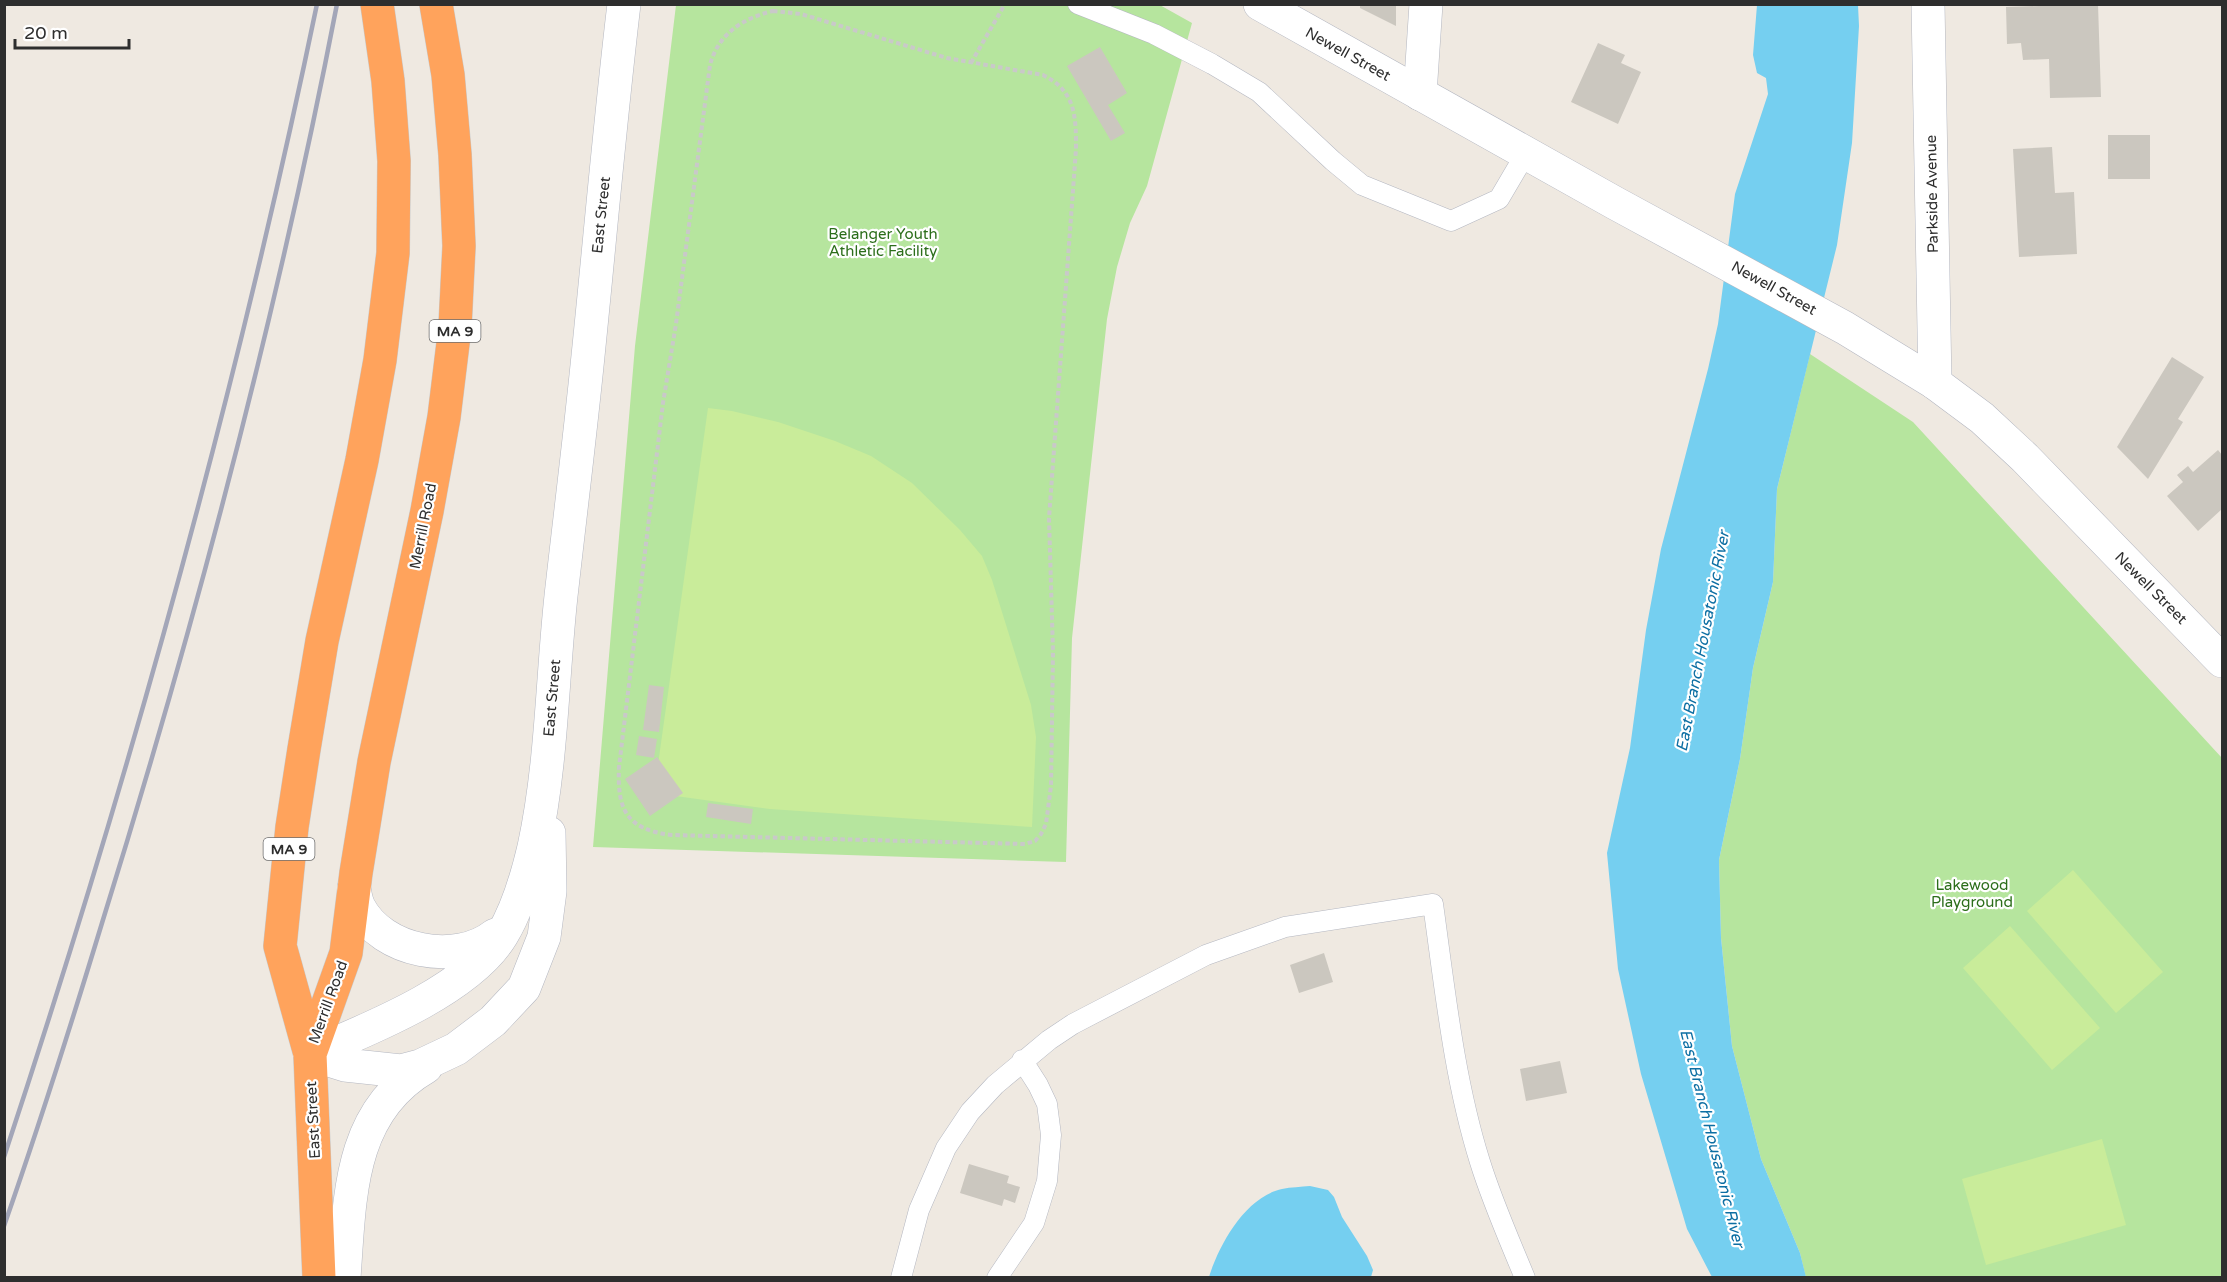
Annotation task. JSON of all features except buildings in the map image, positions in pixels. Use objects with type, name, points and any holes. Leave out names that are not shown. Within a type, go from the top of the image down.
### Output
[{"type":"highway","name":"Merrill Road","points":[[310,1054],[280,946],[292,827],[304,749],[322,641],[362,460],[378,371],[393,253],[394,161],[388,81],[377,4]]},
{"type":"highway","name":"Merrill Road","points":[[310,1054],[346,953],[374,762],[427,511],[442,429],[455,327],[459,246],[455,155],[448,75],[436,4]]},
{"type":"highway","name":"East Street","points":[[310,1054],[319,1278]]},
{"type":"street","name":"East Street","points":[[310,1054],[389,1021],[459,978],[486,956],[502,936],[528,872],[545,780],[561,598],[624,4]]},
{"type":"street","name":"Newell Street","points":[[1260,4],[1845,328],[1935,384],[1982,418],[2025,458],[2223,661]]},
{"type":"street","points":[[1420,94],[1426,4]]},
{"type":"street","name":"Parkside Avenue","points":[[1928,4],[1935,384]]},
{"type":"street","points":[[344,1278],[351,1194],[364,1138],[384,1103],[410,1076],[456,1049],[494,1021],[524,988],[544,937],[548,917],[550,864],[545,780]]},
{"type":"street","points":[[354,888],[358,905],[366,918],[408,945],[428,952],[465,950],[480,945],[493,937],[509,921]]},
{"type":"street","points":[[310,1054],[345,1065],[401,1071],[420,1066],[456,1049]]},
{"type":"lane","points":[[1078,4],[1154,34],[1212,64],[1259,92],[1333,161],[1362,184],[1451,221],[1498,199],[1526,153]]},
{"type":"lane","points":[[901,1278],[919,1210],[946,1148],[970,1112],[1022,1060],[1073,1024],[1206,955],[1285,927],[1433,904],[1451,1029],[1466,1111],[1490,1192],[1525,1278]]},
{"type":"lane","points":[[997,1278],[1034,1222],[1047,1181],[1052,1135],[1047,1104],[1038,1084],[1022,1060]]},
{"type":"path","points":[[971,63],[1005,4]]},
{"type":"path","points":[[773,11],[820,19],[947,58],[971,63],[1029,71],[1054,80],[1069,99],[1075,120],[1074,173],[1049,518],[1053,683],[1051,786],[1046,824],[1035,841],[1025,844],[671,835],[642,828],[634,824],[622,801],[618,787],[663,403],[713,54],[727,35],[746,20],[773,11]]},
{"type":"green space","name":"Belanger Youth Athletic Facility","points":[[1158,4],[1192,23],[1147,186],[1130,223],[1117,267],[1107,319],[1072,638],[1066,862],[593,847],[635,346],[676,5]]},
{"type":"green space","name":"Lakewood Playground","points":[[1810,354],[1913,422],[2222,758],[2222,1277],[1806,1278],[1800,1253],[1761,1159],[1732,1046],[1721,938],[1719,860],[1740,759],[1753,668],[1773,582],[1777,489]]},
{"type":"green space","points":[[708,408],[778,422],[871,456],[912,483],[960,530],[982,556],[992,580],[1031,705],[1036,737],[1032,827],[770,809],[654,793]]},
{"type":"green space","points":[[2073,870],[2163,972],[2116,1013],[2027,911]]},
{"type":"green space","points":[[2010,926],[2100,1028],[2052,1070],[1963,968]]},
{"type":"green space","points":[[2102,1139],[2126,1225],[1986,1265],[1962,1179]]},
{"type":"water","name":"East Branch Housatonic River","points":[[1757,5],[1858,5],[1859,26],[1852,143],[1837,245],[1777,489],[1773,582],[1753,668],[1740,759],[1719,860],[1721,938],[1732,1046],[1761,1159],[1800,1253],[1806,1277],[1712,1277],[1687,1229],[1641,1074],[1618,969],[1607,853],[1630,748],[1646,630],[1661,549],[1718,324],[1735,194],[1768,94],[1766,78],[1757,73],[1753,55]]},
{"type":"water","points":[[1310,1186],[1328,1190],[1334,1197],[1342,1217],[1367,1256],[1373,1270],[1371,1277],[1209,1277],[1219,1251],[1235,1224],[1256,1202],[1282,1189]]},
{"type":"railway","points":[[4,1157],[94,872],[177,585],[252,296],[317,4]]},
{"type":"railway","points":[[4,1226],[137,810],[202,582],[261,352],[314,120],[337,4]]}]
